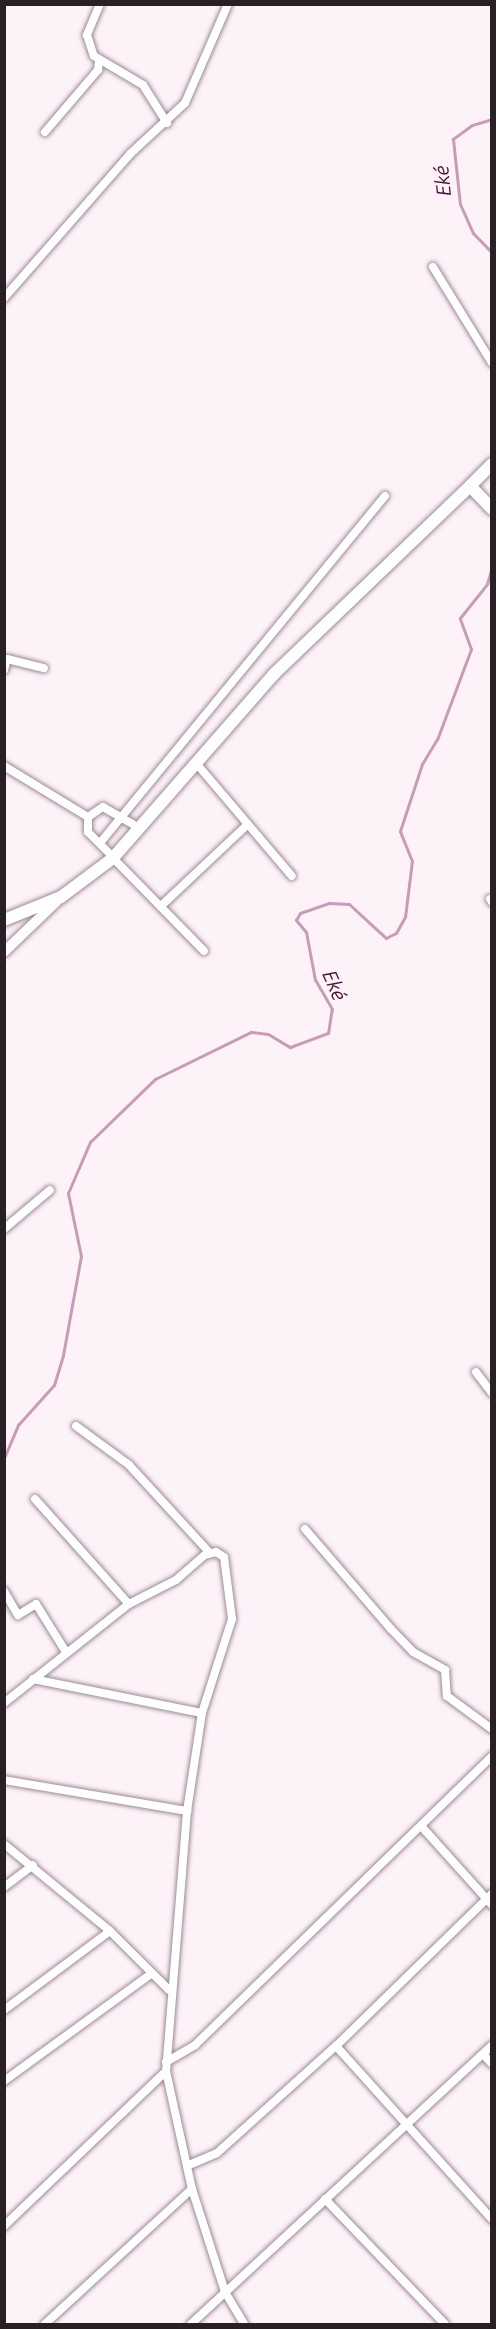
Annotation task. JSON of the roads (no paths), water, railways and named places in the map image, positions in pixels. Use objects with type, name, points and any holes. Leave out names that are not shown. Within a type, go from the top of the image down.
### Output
[{"type":"main road","points":[[4,952],[152,815],[303,644],[492,464]]},
{"type":"main road","points":[[470,486],[492,509]]},
{"type":"main road","points":[[4,913],[57,891],[111,855],[136,826],[152,815]]},
{"type":"main road","points":[[4,920],[61,897]]},
{"type":"street","points":[[45,132],[98,70],[99,61],[87,35],[100,4]]},
{"type":"street","points":[[4,298],[129,154],[167,123],[185,103],[228,4]]},
{"type":"street","points":[[99,61],[143,85],[167,123]]},
{"type":"street","points":[[433,267],[492,363]]},
{"type":"street","points":[[100,843],[385,496]]},
{"type":"street","points":[[4,670],[7,660],[44,668]]},
{"type":"street","points":[[196,763],[292,876]]},
{"type":"street","points":[[4,766],[88,817]]},
{"type":"street","points":[[88,817],[103,807],[136,826]]},
{"type":"street","points":[[88,817],[88,832],[204,951]]},
{"type":"street","points":[[161,906],[248,825]]},
{"type":"street","points":[[4,1229],[50,1190]]},
{"type":"street","points":[[476,1372],[492,1393]]},
{"type":"street","points":[[76,1426],[129,1465],[208,1551]]},
{"type":"street","points":[[35,1499],[129,1604]]},
{"type":"street","points":[[306,1528],[413,1652],[445,1670],[447,1696],[492,1729]]},
{"type":"street","points":[[4,1703],[129,1604],[176,1580],[205,1555],[216,1552],[224,1557],[231,1619],[202,1713],[187,1811],[170,1990],[166,2071],[189,2165],[192,2189],[225,2292],[244,2325]]},
{"type":"street","points":[[4,1591],[18,1615],[36,1604],[66,1652]]},
{"type":"street","points":[[33,1679],[202,1713]]},
{"type":"street","points":[[166,2062],[195,2045],[422,1827],[492,1756]]},
{"type":"street","points":[[4,1780],[187,1811]]},
{"type":"street","points":[[189,2165],[217,2153],[336,2046],[490,1899],[422,1827]]},
{"type":"street","points":[[4,1844],[33,1865],[110,1931],[170,1990]]},
{"type":"street","points":[[4,1887],[33,1865]]},
{"type":"street","points":[[4,2010],[110,1931]]},
{"type":"street","points":[[4,2080],[152,1973]]},
{"type":"street","points":[[191,2325],[492,2045]]},
{"type":"street","points":[[336,2046],[409,2123],[492,2219]]},
{"type":"street","points":[[483,2054],[492,2064]]},
{"type":"street","points":[[4,2226],[166,2071]]},
{"type":"street","points":[[45,2325],[192,2189]]},
{"type":"street","points":[[325,2199],[445,2325]]},
{"type":"waterway","name":"Eké","points":[[492,119],[472,125],[453,139],[460,204],[473,233],[492,253]]},
{"type":"waterway","name":"Eké","points":[[4,1458],[18,1425],[54,1385],[63,1355],[81,1256],[68,1193],[90,1142],[155,1079],[251,1032],[268,1034],[290,1047],[328,1033],[332,1009],[315,980],[306,932],[296,920],[300,913],[329,903],[349,904],[386,938],[396,933],[405,917],[412,861],[400,831],[422,764],[438,737],[471,649],[460,618],[487,584],[492,567]]}]
